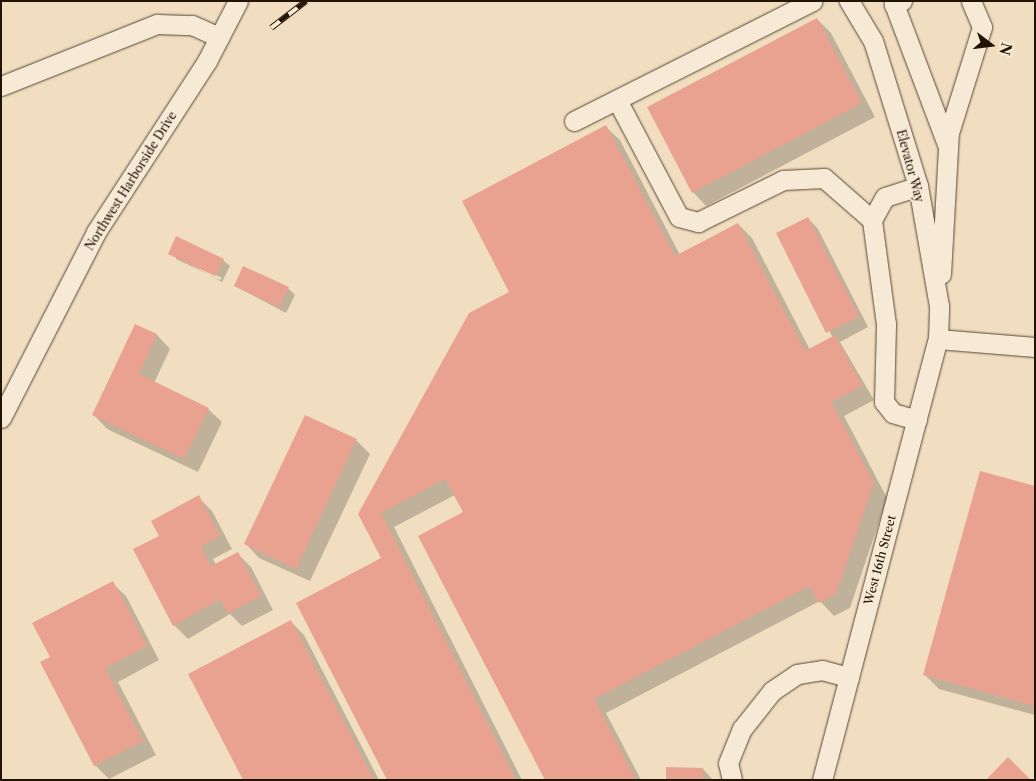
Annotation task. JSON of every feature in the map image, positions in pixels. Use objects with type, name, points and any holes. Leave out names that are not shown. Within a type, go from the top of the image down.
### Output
[{"type":"street","name":"Northwest Harborside Drive","points":[[1,418],[96,232],[219,37],[238,1]]},
{"type":"street","points":[[574,121],[813,1]]},
{"type":"street","name":"Elevator Way","points":[[849,1],[873,41],[918,186],[939,306],[938,340]]},
{"type":"street","points":[[902,1],[894,4],[948,148]]},
{"type":"street","points":[[939,306],[948,148],[982,27],[971,1]]},
{"type":"street","points":[[1,86],[157,24],[192,25],[219,37]]},
{"type":"street","points":[[617,100],[679,217],[698,222],[783,180],[824,178],[872,220]]},
{"type":"street","points":[[917,420],[893,413],[884,402],[884,298],[872,220],[885,197],[918,186]]},
{"type":"street","points":[[938,340],[1035,347]]},
{"type":"street","name":"West 16th Street","points":[[822,780],[938,340]]},
{"type":"street","points":[[732,780],[728,763],[742,729],[772,691],[797,674],[822,670],[849,677]]},
{"type":"building","points":[[817,18],[862,103],[692,193],[647,107]]},
{"type":"building","points":[[606,125],[675,256],[738,223],[805,351],[835,335],[862,386],[831,402],[874,483],[836,594],[819,603],[810,586],[594,699],[636,780],[545,780],[418,536],[463,512],[445,479],[381,513],[516,780],[387,780],[296,603],[381,558],[358,514],[469,313],[509,292],[462,201]]},
{"type":"building","points":[[808,217],[859,317],[826,333],[776,233]]},
{"type":"building","points":[[176,236],[224,259],[215,276],[168,254]]},
{"type":"building","points":[[243,266],[289,287],[279,307],[234,286]]},
{"type":"building","points":[[135,324],[157,334],[139,374],[209,408],[184,459],[92,415]]},
{"type":"building","points":[[305,415],[357,439],[296,569],[244,544]]},
{"type":"building","points":[[980,471],[1035,486],[1035,706],[923,675]]},
{"type":"building","points":[[199,495],[220,536],[201,546],[211,566],[238,552],[261,596],[228,613],[220,599],[173,626],[133,549],[159,536],[151,521]]},
{"type":"building","points":[[113,581],[147,646],[105,668],[143,741],[94,766],[40,662],[50,657],[32,623]]},
{"type":"building","points":[[291,620],[374,780],[243,780],[188,674]]},
{"type":"building","points":[[1008,757],[1031,780],[986,780]]},
{"type":"building","points":[[666,767],[703,768],[703,780],[666,780]]},
{"type":"railway","points":[[271,28],[306,1]]}]
